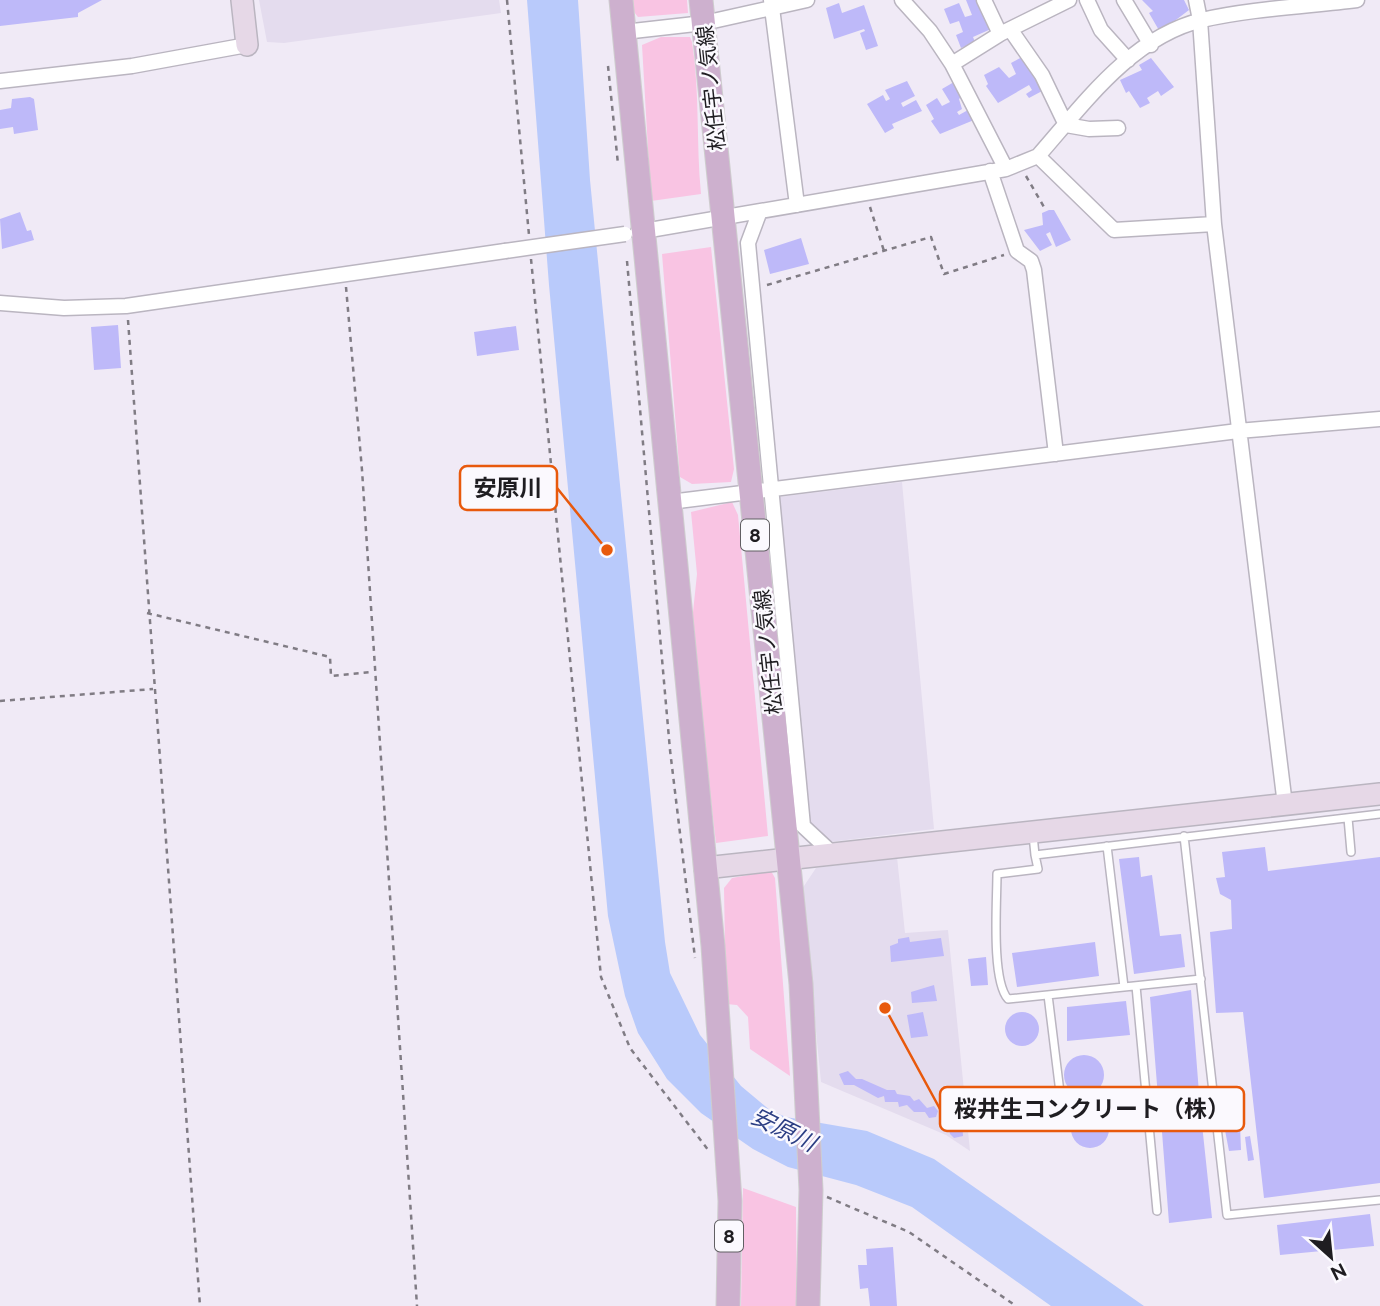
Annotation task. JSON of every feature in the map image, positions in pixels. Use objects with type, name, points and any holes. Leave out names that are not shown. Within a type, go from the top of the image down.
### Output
[{"type":"main road","name":"8","points":[[621,0],[634,233],[670,502],[721,1047],[720,1161],[728,1306]]},
{"type":"main road","name":"松任宇ノ気線","points":[[703,11],[725,217],[760,489],[800,984],[811,1190],[808,1306]]},
{"type":"street","points":[[0,81],[132,66],[247,45],[242,0]]},
{"type":"street","points":[[624,32],[703,11],[807,0]]},
{"type":"street","points":[[905,4],[923,0]]},
{"type":"street","points":[[984,0],[1005,31],[1042,75],[1066,125]]},
{"type":"street","points":[[952,64],[1005,31],[1069,0]]},
{"type":"street","points":[[1087,0],[1101,30],[1128,60]]},
{"type":"street","points":[[1124,0],[1150,45]]},
{"type":"street","points":[[1196,0],[1200,20],[1214,223],[1285,805]]},
{"type":"street","points":[[0,303],[64,309],[126,306],[634,233],[990,171],[1038,156],[1128,60],[1150,45],[1200,20],[1357,0]]},
{"type":"street","points":[[905,4],[930,31],[952,64],[1012,166]]},
{"type":"street","points":[[772,5],[797,205]]},
{"type":"street","points":[[1066,125],[1089,129],[1118,128]]},
{"type":"street","points":[[1038,156],[1114,230],[1214,223]]},
{"type":"street","points":[[990,171],[1017,251],[1031,261],[1034,270],[1056,454]]},
{"type":"street","points":[[760,211],[748,243],[760,489],[803,826],[832,853]]},
{"type":"street","points":[[670,502],[1238,431],[1380,419]]},
{"type":"street","points":[[705,868],[1380,794]]},
{"type":"lane","points":[[1035,855],[1380,814]]},
{"type":"lane","points":[[1348,818],[1351,852]]},
{"type":"lane","points":[[1033,832],[1038,869],[997,874],[998,959],[1002,993],[1008,999],[1200,979]]},
{"type":"lane","points":[[1184,836],[1227,1216],[1380,1200]]},
{"type":"lane","points":[[1107,846],[1124,987]]},
{"type":"lane","points":[[1136,986],[1157,1211]]},
{"type":"lane","points":[[1048,995],[1064,1125]]},
{"type":"lane","points":[[1147,1105],[1214,1099]]},
{"type":"path","points":[[507,0],[530,242]]},
{"type":"path","points":[[608,61],[618,166]]},
{"type":"path","points":[[1012,166],[1044,207]]},
{"type":"path","points":[[866,193],[884,251]]},
{"type":"path","points":[[634,233],[636,386],[670,750],[696,968]]},
{"type":"path","points":[[752,290],[930,237],[944,274],[1017,251]]},
{"type":"path","points":[[531,256],[601,977],[630,1048],[720,1161]]},
{"type":"path","points":[[346,276],[362,470],[373,672],[417,1306]]},
{"type":"path","points":[[126,306],[200,1306]]},
{"type":"path","points":[[147,613],[330,657],[331,676],[373,672]]},
{"type":"path","points":[[0,701],[153,689]]},
{"type":"path","points":[[811,1190],[909,1232],[1016,1306]]},
{"type":"shaded area","points":[[259,0],[499,0],[501,13],[284,43],[267,42]]},
{"type":"shaded area","points":[[632,0],[687,0],[688,13],[638,17],[634,12]]},
{"type":"shaded area","points":[[661,37],[690,37],[692,42],[701,194],[651,201],[642,45]]},
{"type":"shaded area","points":[[711,247],[734,469],[731,482],[692,484],[680,477],[662,254]]},
{"type":"shaded area","points":[[902,482],[934,829],[830,842],[810,823],[779,497]]},
{"type":"shaded area","points":[[732,502],[738,515],[768,836],[716,843],[691,631],[697,574],[691,512]]},
{"type":"shaded area","points":[[897,857],[905,933],[948,930],[970,1151],[946,1135],[821,1082],[802,889],[816,868]]},
{"type":"shaded area","points":[[771,871],[775,878],[790,1076],[750,1049],[748,1017],[737,1005],[726,1004],[724,888],[732,878]]},
{"type":"shaded area","points":[[743,1188],[796,1207],[797,1306],[741,1306]]},
{"type":"water","points":[[527,0],[578,0],[590,180],[670,973],[700,1035],[741,1086],[771,1111],[786,1117],[867,1131],[934,1159],[1144,1306],[1051,1306],[912,1207],[856,1185],[788,1167],[753,1149],[701,1113],[667,1079],[638,1033],[625,996],[608,916],[549,285]]},
{"type":"building","points":[[0,0],[102,0],[78,13],[78,17],[0,26]]},
{"type":"building","points":[[966,0],[977,0],[991,29],[973,37],[975,42],[961,48],[956,35],[963,32],[959,21],[950,24],[944,9],[959,3],[965,17],[972,15]]},
{"type":"building","points":[[1142,0],[1184,0],[1189,10],[1160,32],[1149,13],[1153,11]]},
{"type":"building","points":[[839,3],[842,13],[864,5],[878,46],[866,50],[860,33],[865,31],[864,29],[834,39],[826,8]]},
{"type":"building","points":[[1024,56],[1044,90],[1029,98],[1026,94],[1032,90],[1029,85],[998,103],[986,86],[988,84],[984,75],[999,67],[1009,78],[1016,74],[1011,63]]},
{"type":"building","points":[[1151,58],[1174,87],[1161,96],[1158,91],[1147,98],[1150,103],[1140,108],[1129,91],[1126,93],[1120,80],[1142,70],[1139,65]]},
{"type":"building","points":[[907,81],[915,96],[901,103],[903,107],[916,100],[922,111],[892,124],[894,128],[885,133],[867,104],[883,95],[886,101],[890,99],[885,90]]},
{"type":"building","points":[[954,82],[962,96],[959,99],[962,109],[957,112],[959,115],[968,110],[974,120],[940,134],[931,121],[934,119],[926,105],[937,98],[942,106],[950,102],[942,89]]},
{"type":"building","points":[[12,99],[34,99],[38,130],[14,134],[13,127],[0,129],[0,110],[11,108]]},
{"type":"building","points":[[1054,210],[1071,240],[1056,247],[1050,232],[1046,234],[1052,245],[1040,251],[1024,230],[1043,225],[1042,213]]},
{"type":"building","points":[[20,212],[27,231],[31,230],[34,240],[2,249],[0,219]]},
{"type":"building","points":[[801,238],[809,264],[770,274],[764,250]]},
{"type":"building","points":[[118,325],[121,368],[94,370],[91,327]]},
{"type":"building","points":[[516,326],[519,350],[477,356],[474,332]]},
{"type":"building","points":[[1265,847],[1268,871],[1380,857],[1380,1183],[1264,1198],[1243,1012],[1216,1013],[1210,932],[1232,929],[1231,900],[1220,894],[1216,878],[1225,877],[1222,852]]},
{"type":"building","points":[[1139,857],[1141,877],[1152,875],[1160,936],[1181,934],[1185,967],[1134,974],[1119,859]]},
{"type":"building","points":[[909,937],[910,942],[941,938],[944,956],[891,962],[890,946],[898,943],[898,939]]},
{"type":"building","points":[[1095,942],[1099,976],[1017,987],[1012,953]]},
{"type":"building","points":[[986,957],[988,985],[971,986],[968,959]]},
{"type":"building","points":[[934,985],[937,1001],[912,1003],[911,992]]},
{"type":"building","points":[[1191,990],[1199,1093],[1158,1097],[1150,997]]},
{"type":"building","points":[[1126,1001],[1130,1035],[1067,1041],[1067,1007]]},
{"type":"building","points":[[923,1012],[928,1036],[911,1038],[907,1015]]},
{"type":"building","points":[[1022,1012],[1034,1017],[1039,1029],[1034,1041],[1022,1046],[1010,1041],[1005,1029],[1010,1017]]},
{"type":"building","points":[[1084,1055],[1092,1056],[1098,1061],[1103,1067],[1103,1083],[1098,1089],[1092,1094],[1084,1095],[1076,1094],[1070,1089],[1065,1083],[1064,1075],[1065,1067],[1070,1061],[1076,1056]]},
{"type":"building","points":[[848,1071],[856,1079],[887,1090],[895,1090],[897,1094],[910,1096],[914,1101],[919,1099],[927,1108],[934,1106],[938,1111],[936,1117],[929,1118],[925,1112],[914,1112],[907,1105],[899,1107],[898,1102],[885,1102],[884,1096],[878,1098],[854,1085],[844,1085],[839,1074]]},
{"type":"building","points":[[961,1104],[963,1136],[954,1138],[950,1134],[948,1124],[942,1123],[938,1106]]},
{"type":"building","points":[[1090,1110],[1104,1115],[1109,1129],[1104,1143],[1090,1148],[1076,1143],[1071,1129],[1076,1115]]},
{"type":"building","points":[[1201,1115],[1212,1218],[1169,1223],[1161,1119]]},
{"type":"building","points":[[1240,1124],[1241,1150],[1229,1151],[1224,1125]]},
{"type":"building","points":[[1250,1136],[1254,1160],[1248,1161],[1245,1137]]},
{"type":"building","points":[[1370,1214],[1374,1246],[1280,1255],[1277,1225]]},
{"type":"building","points":[[893,1247],[897,1306],[870,1306],[868,1288],[860,1289],[858,1265],[867,1265],[866,1249]]},
{"type":"place","name":"安原川","points":[[607,550]]},
{"type":"place","name":"桜井生コンクリート（株）","points":[[885,1008]]}]
